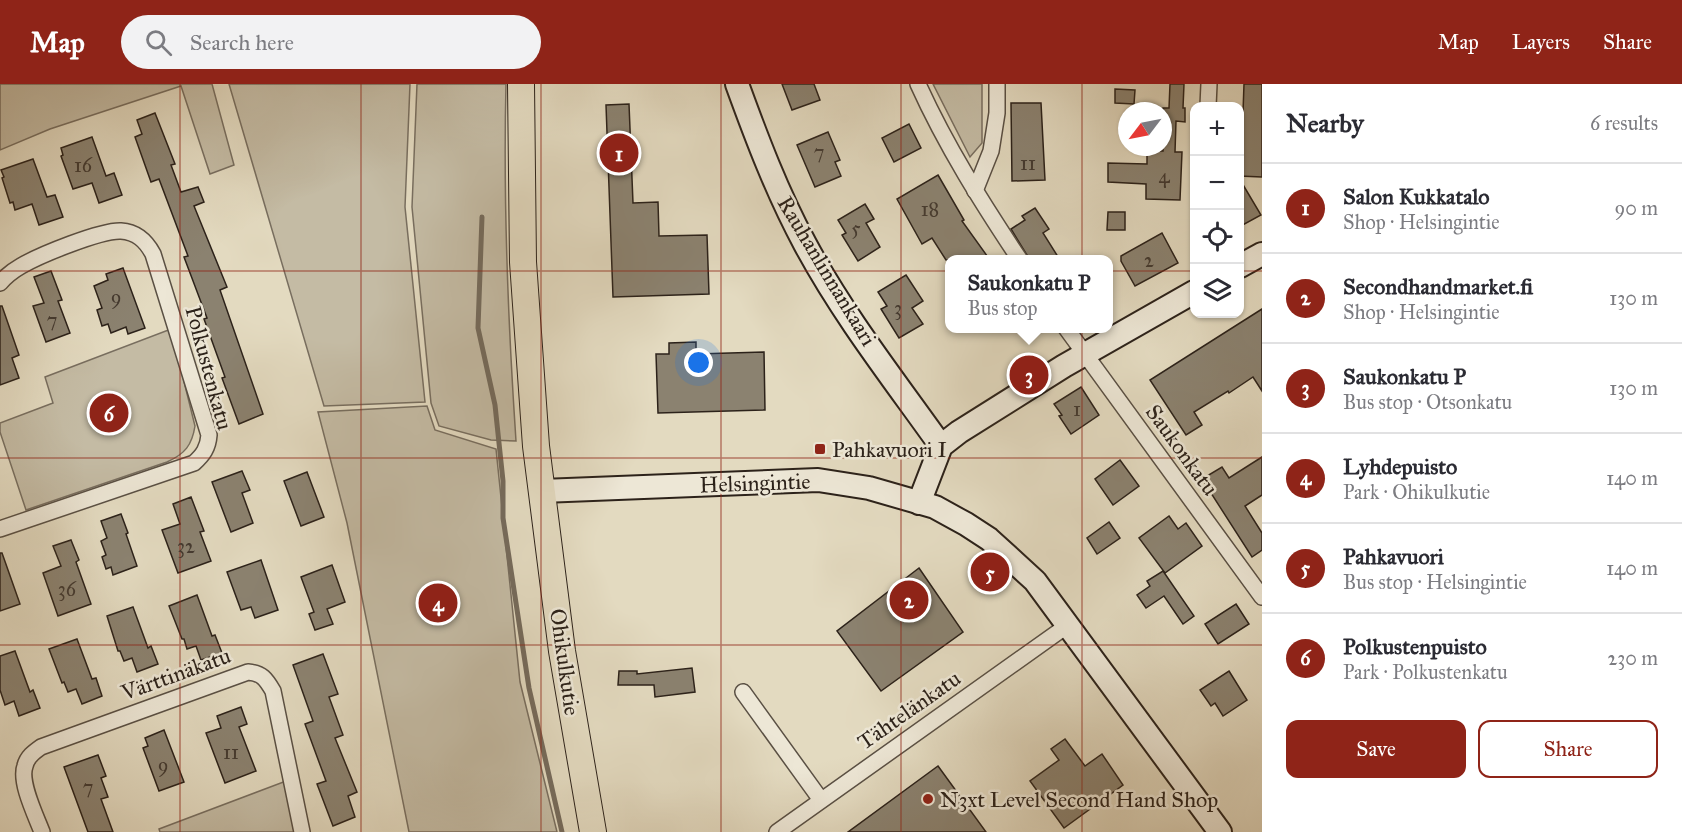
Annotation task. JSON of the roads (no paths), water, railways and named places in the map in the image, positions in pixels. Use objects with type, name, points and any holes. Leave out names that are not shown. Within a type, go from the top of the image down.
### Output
[{"type":"main road","points":[[521,84],[524,262],[542,491]]},
{"type":"main road","name":"Rauhanlinnankaari","points":[[737,84],[773,180],[806,246],[856,325],[940,446]]},
{"type":"main road","points":[[1243,264],[1262,254]]},
{"type":"main road","points":[[919,503],[940,446],[1083,354],[1190,294]]},
{"type":"main road","name":"Helsingintie","points":[[542,491],[818,480],[869,488],[935,507],[989,539],[1035,581],[1220,832]]},
{"type":"main road","name":"Ohikulkutie","points":[[542,491],[562,651],[593,832]]},
{"type":"street","points":[[918,84],[930,111],[975,191],[1017,255]]},
{"type":"street","points":[[975,191],[991,151],[997,113],[997,84]]},
{"type":"street","points":[[1208,102],[1209,84]]},
{"type":"street","name":"Polkustenkatu","points":[[0,283],[21,266],[110,231],[123,231],[136,235],[147,243],[153,254],[208,435],[206,450],[194,463],[0,529]]},
{"type":"street","name":"Saukonkatu","points":[[1069,333],[1262,597]]},
{"type":"street","name":"Tähtelänkatu","points":[[777,832],[1068,625]]},
{"type":"street","name":"Värttinäkatu","points":[[42,832],[25,784],[24,767],[30,756],[41,747],[248,672],[265,677],[273,691],[302,832]]},
{"type":"street","points":[[743,692],[821,800]]},
{"type":"waterway","points":[[482,217],[478,328],[495,405],[503,481],[503,518],[529,688],[562,832]]},
{"type":"place","name":"Salon Kukkatalo","points":[[619,153]]},
{"type":"place","name":"Saukonkatu P","points":[[1029,375]]},
{"type":"place","name":"Polkustenpuisto","points":[[109,413]]},
{"type":"place","name":"Pahkavuori I","points":[[820,449]]},
{"type":"place","name":"Pahkavuori","points":[[990,572]]},
{"type":"place","name":"Secondhandmarket.fi","points":[[909,600]]},
{"type":"place","name":"Lyhdepuisto","points":[[438,603]]},
{"type":"place","name":"N3xt Level Second Hand Shop","points":[[928,799]]}]
